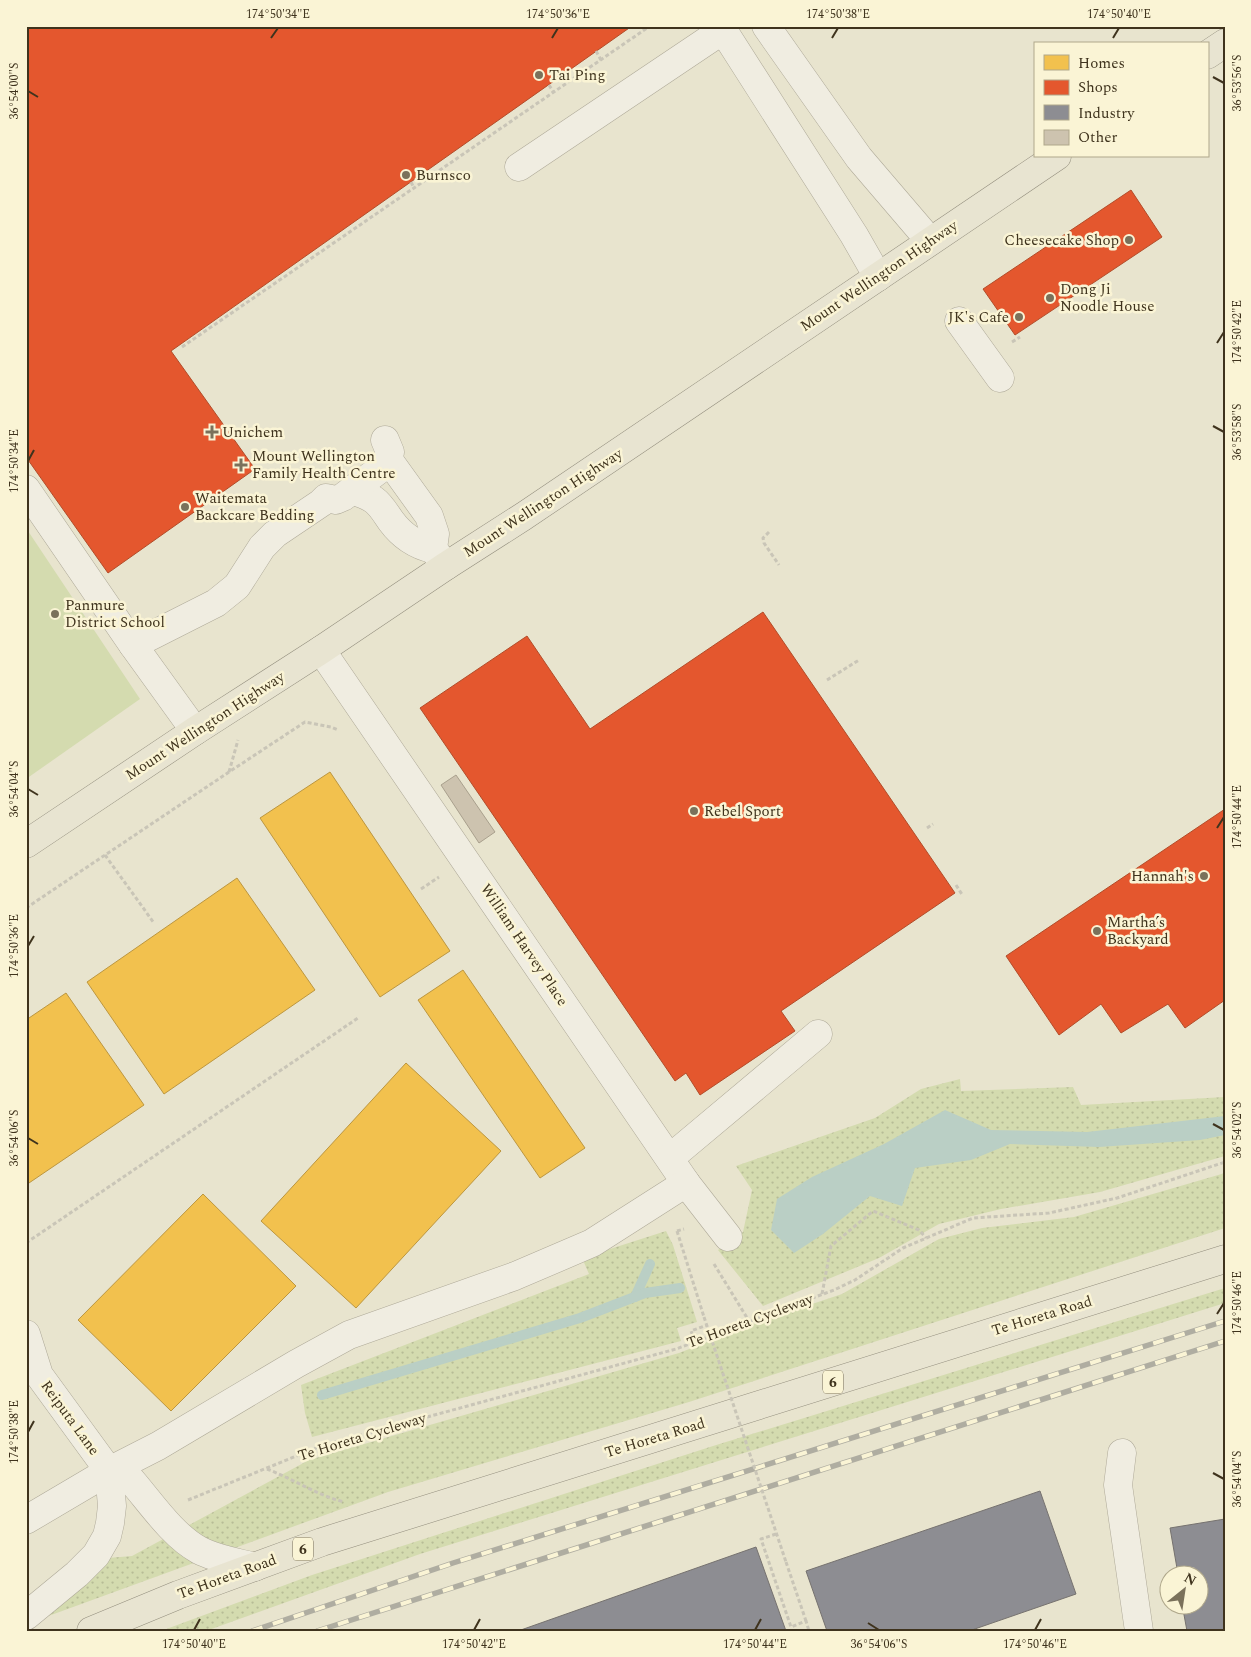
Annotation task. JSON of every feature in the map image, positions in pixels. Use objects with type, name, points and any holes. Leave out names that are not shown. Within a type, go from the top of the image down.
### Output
[{"type":"main road","points":[[1208,54],[1225,43]]},
{"type":"main road","name":"Mount Wellington Highway","points":[[26,844],[195,731],[321,650],[440,557],[524,516],[1053,158]]},
{"type":"main road","name":"Te Horeta Road","points":[[91,1631],[134,1612],[322,1542],[1225,1259]]},
{"type":"street","points":[[766,26],[859,158],[930,241]]},
{"type":"street","points":[[519,167],[722,28],[854,235],[878,277]]},
{"type":"street","points":[[959,321],[1000,378]]},
{"type":"street","points":[[133,645],[216,603],[237,586],[262,547],[276,534],[322,504],[326,498],[336,500],[343,498],[384,466],[387,450],[429,516],[440,557]]},
{"type":"street","points":[[26,489],[133,645],[195,731]]},
{"type":"street","points":[[352,490],[363,493],[375,500],[393,524],[408,539],[440,557]]},
{"type":"street","name":"William Harvey Place","points":[[321,650],[686,1183],[728,1237]]},
{"type":"street","points":[[670,1158],[818,1034]]},
{"type":"street","points":[[26,1520],[109,1471],[158,1446],[288,1368],[349,1335],[515,1276],[592,1244],[686,1183]]},
{"type":"street","name":"Reiputa Lane","points":[[26,1334],[39,1375],[109,1471]]},
{"type":"street","points":[[1122,1453],[1118,1485],[1139,1631]]},
{"type":"street","points":[[109,1471],[122,1474],[131,1480],[189,1544],[220,1558],[255,1567]]},
{"type":"street","points":[[26,1616],[88,1564],[103,1544],[110,1523],[109,1471]]},
{"type":"path","points":[[182,347],[650,26]]},
{"type":"path","points":[[596,51],[601,60]]},
{"type":"path","points":[[548,85],[554,93]]},
{"type":"path","points":[[411,182],[414,188]]},
{"type":"path","points":[[769,532],[763,538],[764,543],[780,565]]},
{"type":"path","points":[[827,680],[858,660]]},
{"type":"path","points":[[26,908],[305,722],[331,727],[343,732]]},
{"type":"path","points":[[229,772],[233,757]]},
{"type":"path","points":[[927,828],[933,824]]},
{"type":"path","points":[[105,855],[154,923]]},
{"type":"path","points":[[421,889],[443,874]]},
{"type":"path","points":[[956,885],[963,896]]},
{"type":"path","points":[[26,1243],[358,1018]]},
{"type":"path","name":"Te Horeta Cycleway","points":[[183,1502],[321,1446],[676,1349],[855,1280],[903,1248],[973,1218],[1049,1213],[1117,1198],[1225,1162]]},
{"type":"path","points":[[822,1294],[831,1246],[873,1211],[919,1230],[926,1238]]},
{"type":"path","points":[[674,1224],[682,1242],[707,1325],[809,1631]]},
{"type":"path","points":[[677,1231],[692,1227]]},
{"type":"path","points":[[713,1263],[749,1321]]},
{"type":"path","points":[[695,1341],[691,1331],[707,1325]]},
{"type":"path","name":"Te Horeta Cycleway","points":[[267,1468],[316,1492],[349,1503]]},
{"type":"path","points":[[776,1534],[761,1538],[791,1627],[806,1621]]},
{"type":"green space","name":"Panmure District School","points":[[26,528],[140,699],[26,779]]},
{"type":"green space","points":[[960,1079],[961,1091],[1073,1087],[1081,1105],[1225,1097],[1225,1156],[1100,1192],[1001,1209],[939,1224],[879,1258],[763,1306],[718,1250],[743,1232],[752,1190],[736,1166],[875,1118],[921,1089]]},
{"type":"green space","points":[[1225,1173],[1225,1228],[689,1402],[388,1492],[43,1618],[108,1558],[132,1556],[309,1460],[679,1353],[758,1322],[842,1294],[939,1239],[982,1228],[1074,1217]]},
{"type":"green space","points":[[666,1231],[673,1245],[697,1322],[677,1328],[681,1341],[312,1437],[305,1413],[301,1385],[589,1274],[582,1258]]},
{"type":"green space","points":[[1225,1288],[1225,1303],[420,1554],[206,1631],[161,1631],[312,1575],[713,1446]]},
{"type":"shaded area","points":[[945,1110],[991,1130],[1087,1132],[1225,1116],[1225,1135],[1200,1140],[1099,1147],[1010,1144],[971,1160],[915,1168],[902,1206],[870,1196],[823,1234],[794,1253],[771,1230],[777,1199],[812,1177],[884,1144]]},
{"type":"building: Homes","points":[[330,772],[450,951],[380,997],[260,818]]},
{"type":"building: Homes","points":[[237,878],[315,990],[164,1094],[87,982]]},
{"type":"building: Homes","points":[[463,970],[585,1148],[540,1178],[418,1000]]},
{"type":"building: Homes","points":[[66,993],[144,1105],[26,1185],[26,1020]]},
{"type":"building: Homes","points":[[406,1063],[501,1151],[356,1308],[261,1221]]},
{"type":"building: Homes","points":[[203,1194],[296,1286],[171,1411],[78,1320]]},
{"type":"building: Shops","points":[[26,26],[632,26],[171,351],[255,469],[108,573],[26,457]]},
{"type":"building: Shops","points":[[1131,190],[1162,237],[1015,335],[983,289]]},
{"type":"building: Shops","name":"Rebel Sport","points":[[763,612],[955,893],[781,1011],[795,1031],[700,1095],[686,1073],[675,1081],[420,708],[527,636],[590,729]]},
{"type":"building: Shops","points":[[1225,809],[1225,1000],[1185,1028],[1168,1004],[1121,1033],[1101,1004],[1059,1035],[1006,956]]},
{"type":"building: Industry","points":[[1040,1491],[1076,1594],[969,1631],[827,1631],[806,1571]]},
{"type":"building: Industry","points":[[1225,1519],[1225,1631],[1187,1631],[1184,1614],[1208,1614],[1208,1564],[1176,1564],[1170,1528]]},
{"type":"building: Industry","points":[[756,1547],[786,1631],[758,1631],[758,1629],[754,1631],[518,1631]]},
{"type":"building: Other","points":[[456,775],[495,832],[479,843],[441,785]]},
{"type":"waterway","points":[[635,1297],[650,1264]]},
{"type":"waterway","points":[[322,1395],[580,1318],[645,1293],[680,1288]]},
{"type":"railway","points":[[252,1631],[453,1563],[1225,1321]]},
{"type":"railway","points":[[317,1631],[1225,1341]]},
{"type":"place","name":"Tai Ping","points":[[539,75]]},
{"type":"place","name":"Burnsco","points":[[406,175]]},
{"type":"place","name":"Cheesecake Shop","points":[[1129,240]]},
{"type":"place","name":"Dong Ji Noodle House","points":[[1050,298]]},
{"type":"place","name":"JK's Cafe","points":[[1019,317]]},
{"type":"place","name":"Unichem","points":[[212,432]]},
{"type":"place","name":"Mount Wellington Family Health Centre","points":[[241,465]]},
{"type":"place","name":"Waitemata Backcare Bedding","points":[[185,507]]},
{"type":"place","name":"Panmure District School","points":[[55,614]]},
{"type":"place","name":"Rebel Sport","points":[[694,811]]},
{"type":"place","name":"Hannah's","points":[[1204,876]]},
{"type":"place","name":"Martha’s Backyard","points":[[1097,931]]}]
